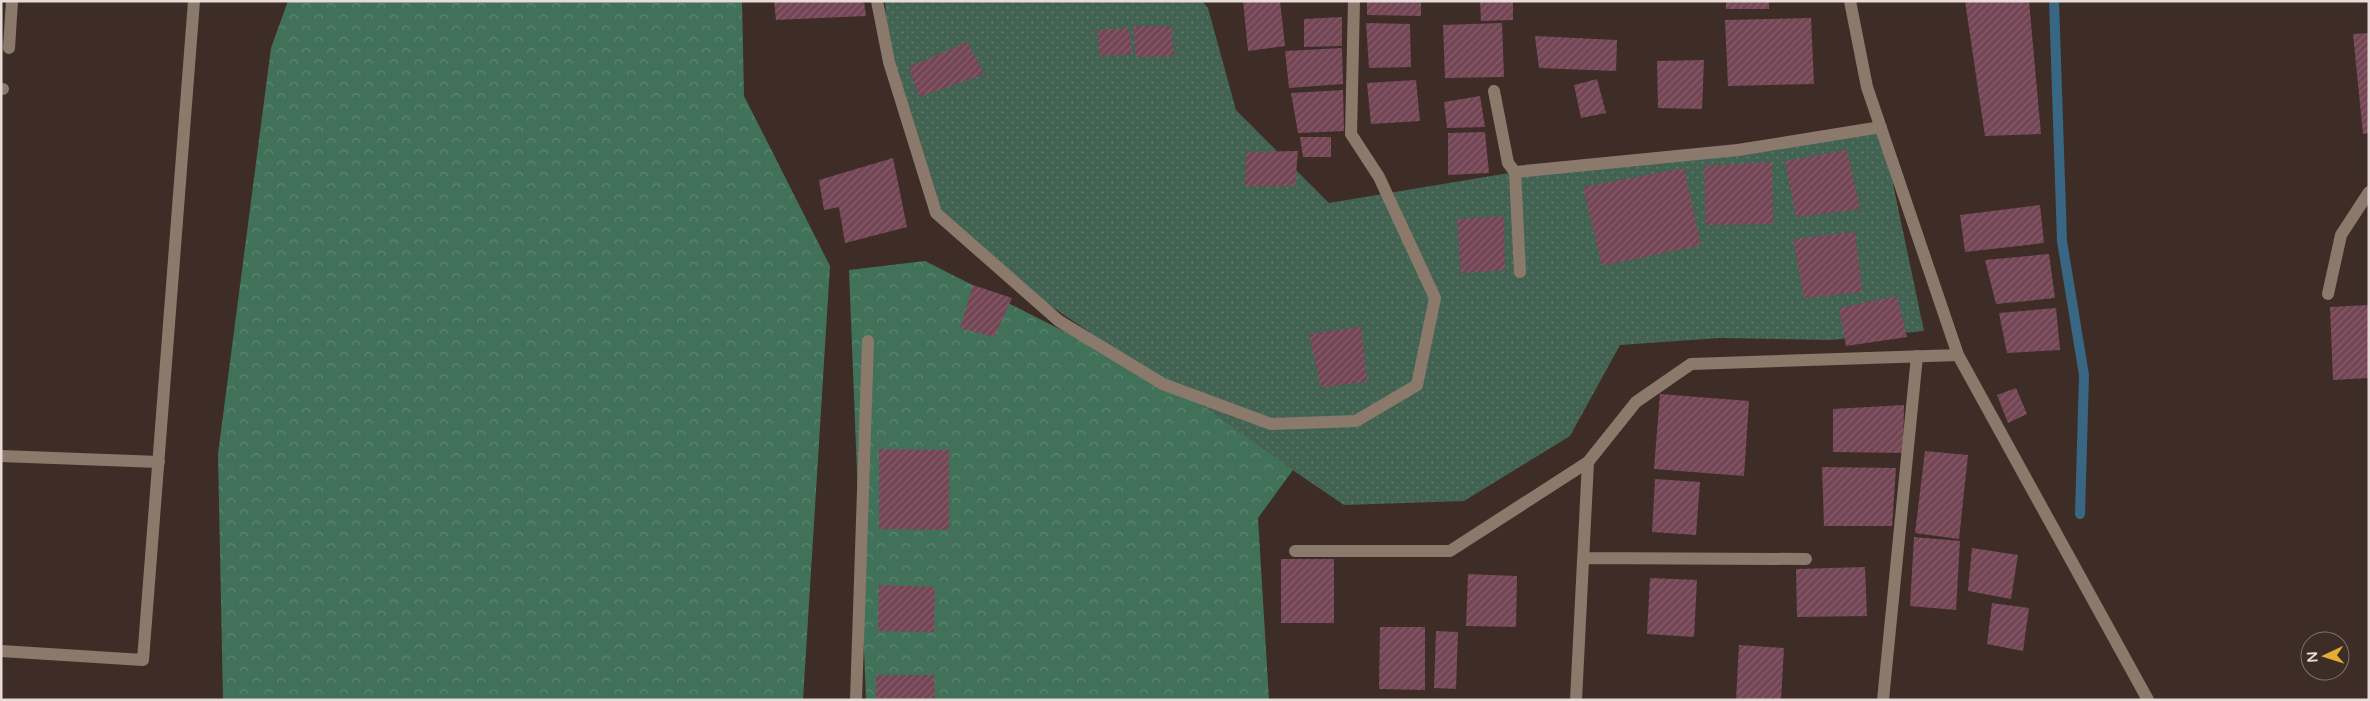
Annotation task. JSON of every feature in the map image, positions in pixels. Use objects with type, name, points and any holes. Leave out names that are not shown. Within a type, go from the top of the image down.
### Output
[{"type":"street","points":[[10,48],[12,1]]},
{"type":"street","points":[[1,651],[143,660],[194,1]]},
{"type":"street","points":[[877,1],[889,62],[936,213],[1060,321],[1163,384],[1271,424],[1356,421],[1418,385],[1435,298],[1380,177],[1351,134],[1354,1]]},
{"type":"street","points":[[1850,1],[1867,87],[1958,355],[2148,700]]},
{"type":"street","points":[[1494,91],[1508,163],[1515,172],[1520,272]]},
{"type":"street","points":[[1515,172],[1738,150],[1881,127]]},
{"type":"street","points":[[2328,294],[2340,234],[2369,192]]},
{"type":"street","points":[[856,700],[868,341]]},
{"type":"street","points":[[1295,551],[1450,551],[1588,462],[1636,402],[1691,364],[1958,355]]},
{"type":"street","points":[[1883,700],[1917,356]]},
{"type":"street","points":[[1,456],[159,462]]},
{"type":"street","points":[[1576,700],[1588,462]]},
{"type":"street","points":[[1583,558],[1806,559]]},
{"type":"green space","points":[[288,1],[742,1],[744,96],[830,266],[803,700],[223,700],[218,454],[271,48]]},
{"type":"green space","points":[[885,1],[1202,1],[1208,8],[1236,110],[1329,203],[1515,172],[1881,127],[1924,331],[1830,340],[1720,338],[1620,345],[1570,436],[1464,501],[1344,505],[1014,281],[936,213],[889,62]]},
{"type":"green space","points":[[925,261],[1180,390],[1293,470],[1258,518],[1269,700],[866,700],[849,270]]},
{"type":"building","points":[[774,1],[864,1],[866,16],[776,20]]},
{"type":"building","points":[[1243,1],[1280,1],[1285,46],[1248,51]]},
{"type":"building","points":[[1367,1],[1421,1],[1421,16],[1367,15]]},
{"type":"building","points":[[1480,1],[1513,1],[1513,20],[1481,21]]},
{"type":"building","points":[[1726,1],[1769,1],[1769,9],[1726,9]]},
{"type":"building","points":[[1965,1],[2029,1],[2041,134],[1985,136]]},
{"type":"building","points":[[1342,17],[1342,46],[1304,47],[1304,19]]},
{"type":"building","points":[[1811,18],[1814,84],[1728,86],[1725,20]]},
{"type":"building","points":[[1366,23],[1410,24],[1411,67],[1369,68]]},
{"type":"building","points":[[1502,23],[1504,77],[1445,78],[1443,25]]},
{"type":"building","points":[[1133,26],[1171,26],[1174,56],[1136,57]]},
{"type":"building","points":[[1129,28],[1132,54],[1100,56],[1097,30]]},
{"type":"building","points":[[2369,33],[2369,133],[2363,134],[2353,34]]},
{"type":"building","points":[[1535,36],[1617,40],[1616,71],[1539,68]]},
{"type":"building","points":[[967,42],[984,74],[919,97],[909,67]]},
{"type":"building","points":[[1342,48],[1343,84],[1289,88],[1285,51]]},
{"type":"building","points":[[1704,60],[1702,109],[1658,108],[1657,61]]},
{"type":"building","points":[[1597,79],[1606,113],[1581,118],[1574,85]]},
{"type":"building","points":[[1416,80],[1420,121],[1371,124],[1367,83]]},
{"type":"building","points":[[1343,90],[1344,131],[1298,133],[1291,93]]},
{"type":"building","points":[[1480,96],[1485,127],[1447,128],[1444,102]]},
{"type":"building","points":[[1485,132],[1489,173],[1448,175],[1448,133]]},
{"type":"building","points":[[1300,137],[1331,137],[1331,157],[1303,157]]},
{"type":"building","points":[[1847,150],[1860,209],[1796,217],[1785,161]]},
{"type":"building","points":[[1298,151],[1295,186],[1245,186],[1246,152]]},
{"type":"building","points":[[893,158],[907,227],[845,243],[839,207],[824,210],[819,180]]},
{"type":"building","points":[[1772,162],[1773,224],[1706,225],[1704,166]]},
{"type":"building","points":[[1684,168],[1701,245],[1602,266],[1583,187]]},
{"type":"building","points":[[2040,205],[2044,243],[1965,252],[1960,215]]},
{"type":"building","points":[[1504,216],[1505,270],[1461,273],[1457,219]]},
{"type":"building","points":[[1855,232],[1862,292],[1804,298],[1793,239]]},
{"type":"building","points":[[2049,254],[2055,298],[1996,304],[1985,260]]},
{"type":"building","points":[[973,285],[1012,298],[994,337],[960,328]]},
{"type":"building","points":[[1897,296],[1907,337],[1846,346],[1839,308]]},
{"type":"building","points":[[2369,305],[2369,378],[2333,380],[2330,307]]},
{"type":"building","points":[[2056,308],[2060,350],[2007,353],[1999,313]]},
{"type":"building","points":[[1361,327],[1367,382],[1321,387],[1309,334]]},
{"type":"building","points":[[2016,388],[2027,414],[2008,423],[1997,395]]},
{"type":"building","points":[[1660,394],[1749,401],[1744,476],[1654,469]]},
{"type":"building","points":[[1904,405],[1903,453],[1833,452],[1833,409]]},
{"type":"building","points":[[879,449],[949,450],[949,530],[879,529]]},
{"type":"building","points":[[1925,451],[1968,455],[1959,539],[1915,533]]},
{"type":"building","points":[[1822,467],[1896,468],[1892,526],[1824,526]]},
{"type":"building","points":[[1655,479],[1700,482],[1696,535],[1652,532]]},
{"type":"building","points":[[1914,537],[1960,541],[1956,610],[1910,606]]},
{"type":"building","points":[[1972,548],[2018,555],[2011,599],[1968,591]]},
{"type":"building","points":[[1281,559],[1334,559],[1334,623],[1281,623]]},
{"type":"building","points":[[1865,567],[1867,616],[1797,617],[1796,569]]},
{"type":"building","points":[[1468,574],[1517,576],[1516,627],[1466,626]]},
{"type":"building","points":[[1650,578],[1697,580],[1694,637],[1647,634]]},
{"type":"building","points":[[879,585],[935,587],[934,632],[878,631]]},
{"type":"building","points":[[1992,603],[2029,608],[2023,651],[1987,644]]},
{"type":"building","points":[[1380,627],[1425,627],[1425,690],[1379,689]]},
{"type":"building","points":[[1436,631],[1458,632],[1456,689],[1434,688]]},
{"type":"building","points":[[1739,645],[1784,648],[1781,700],[1736,700]]},
{"type":"building","points":[[876,675],[934,675],[935,700],[876,700]]},
{"type":"waterway","points":[[2054,1],[2062,241],[2084,375],[2080,514]]}]
